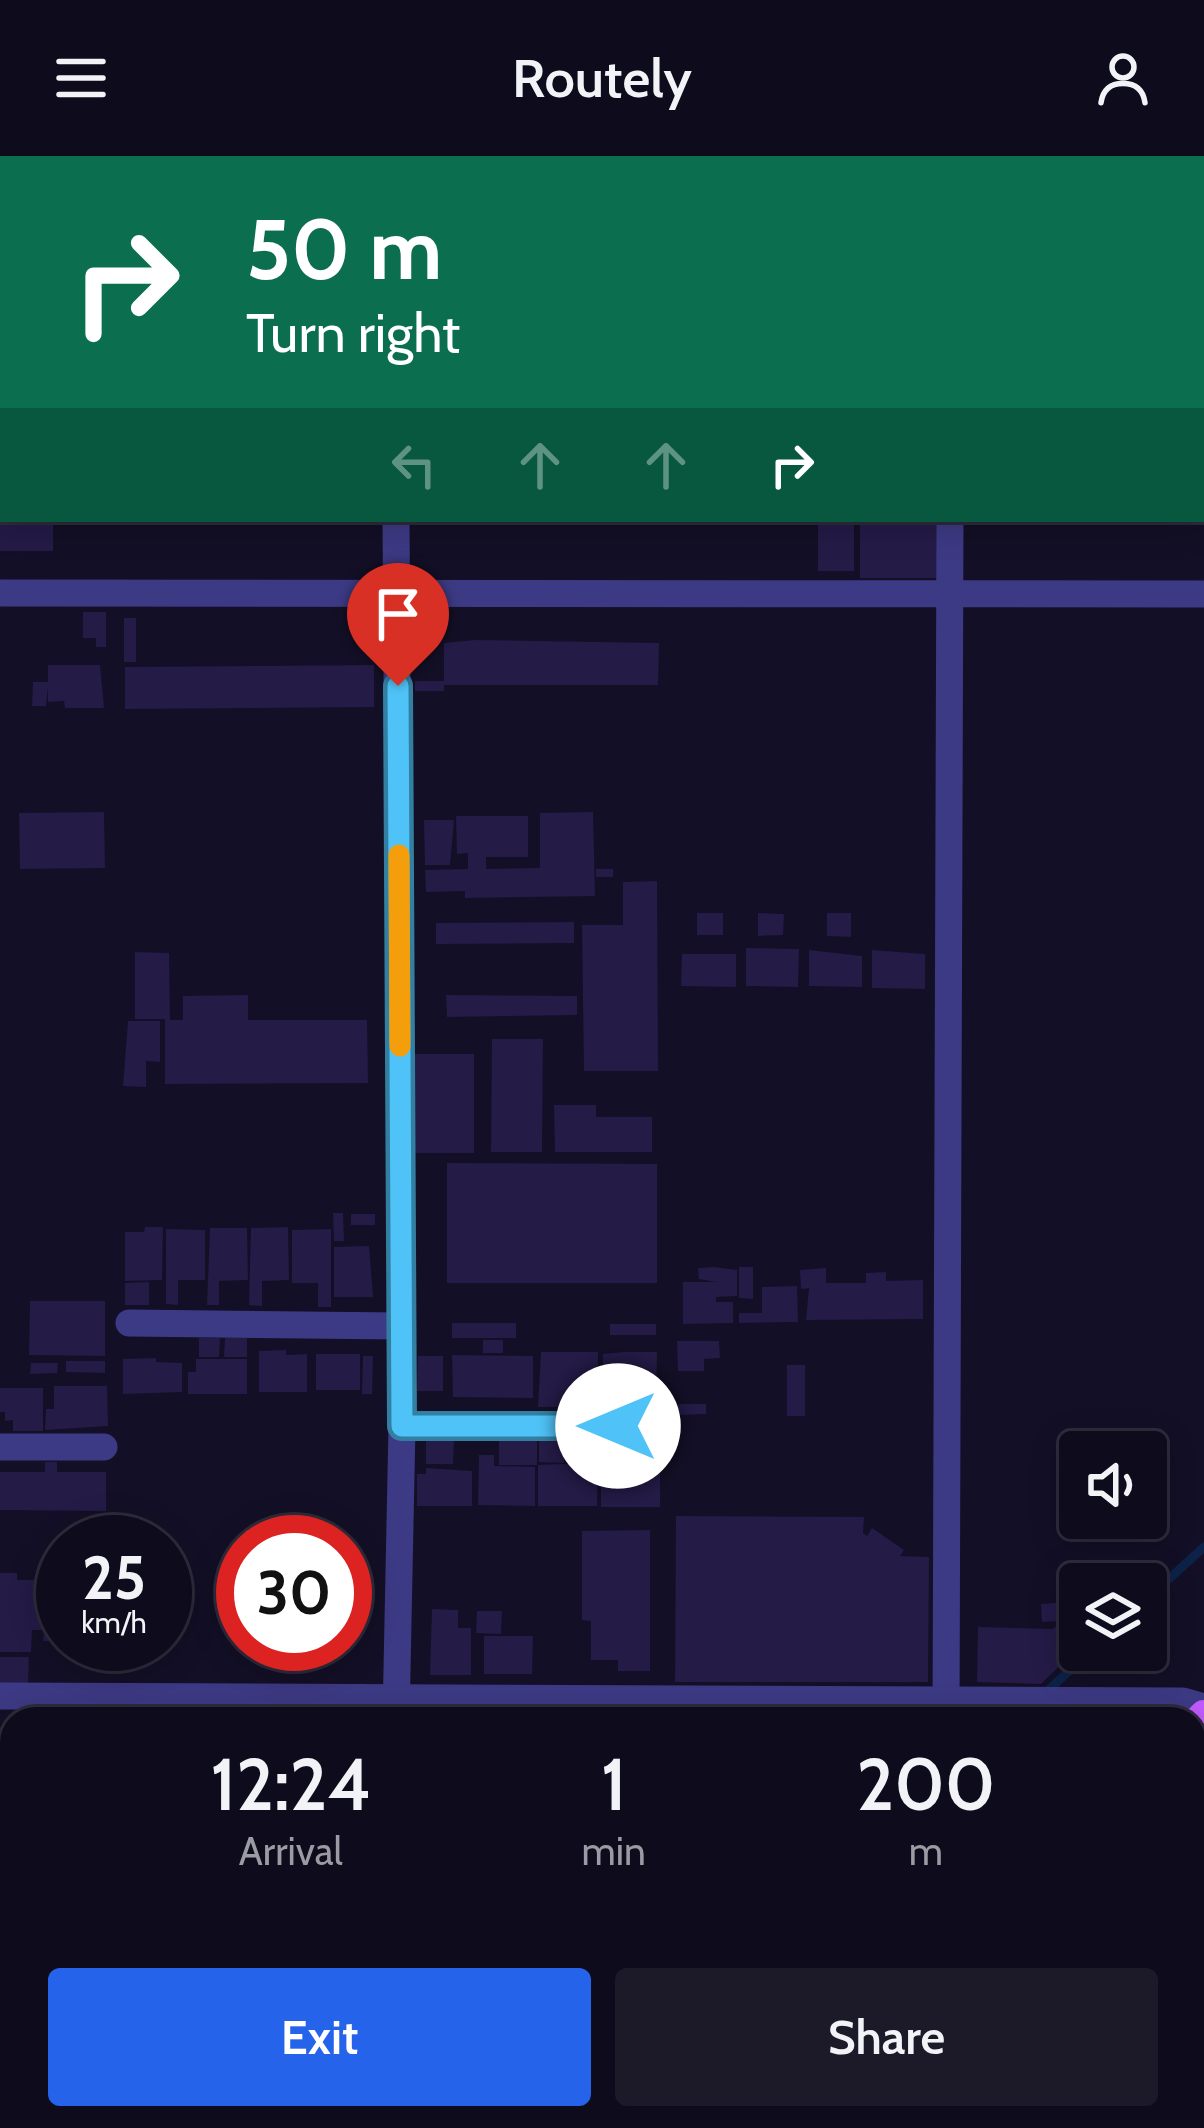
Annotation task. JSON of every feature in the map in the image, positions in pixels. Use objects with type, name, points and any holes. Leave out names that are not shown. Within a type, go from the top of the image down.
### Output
[{"type":"street","points":[[396,522],[402,1426],[396,1707]]},
{"type":"street","points":[[946,1707],[950,522]]},
{"type":"street","points":[[0,593],[1204,593]]},
{"type":"street","points":[[129,1323],[401,1326]]},
{"type":"street","points":[[402,1426],[662,1425]]},
{"type":"street","points":[[0,1447],[104,1447]]},
{"type":"street","points":[[0,1696],[363,1707]]},
{"type":"street","points":[[1006,1707],[1184,1701],[1196,1707]]},
{"type":"building","points":[[0,522],[53,522],[53,551],[0,551]]},
{"type":"building","points":[[860,523],[938,523],[938,578],[860,578]]},
{"type":"building","points":[[818,524],[854,525],[854,571],[818,571]]},
{"type":"building","points":[[83,612],[106,612],[106,647],[96,647],[96,638],[83,638]]},
{"type":"building","points":[[124,618],[136,618],[136,662],[124,662]]},
{"type":"building","points":[[444,643],[659,643],[658,685],[444,685]]},
{"type":"building","points":[[48,665],[100,665],[104,708],[65,708],[64,701],[48,702],[48,687],[46,706],[32,706],[33,682],[48,682]]},
{"type":"building","points":[[374,665],[374,707],[125,709],[125,667]]},
{"type":"building","points":[[415,681],[444,681],[444,691],[415,691]]},
{"type":"building","points":[[104,812],[105,868],[20,869],[19,813]]},
{"type":"building","points":[[593,812],[595,896],[465,898],[465,891],[426,892],[425,870],[468,869],[468,853],[457,854],[456,816],[528,816],[528,857],[486,857],[486,869],[540,868],[540,813]]},
{"type":"building","points":[[424,820],[454,820],[450,865],[425,865]]},
{"type":"building","points":[[596,869],[613,869],[613,877],[596,877]]},
{"type":"building","points":[[657,881],[658,1071],[584,1071],[582,925],[623,925],[623,882]]},
{"type":"building","points":[[697,913],[723,913],[723,935],[697,935]]},
{"type":"building","points":[[758,913],[784,914],[783,935],[758,936]]},
{"type":"building","points":[[827,913],[851,913],[851,937],[827,936]]},
{"type":"building","points":[[574,922],[574,943],[436,944],[436,923]]},
{"type":"building","points":[[746,948],[799,949],[798,987],[746,986]]},
{"type":"building","points":[[809,950],[862,956],[862,987],[809,986]]},
{"type":"building","points":[[872,950],[925,954],[925,989],[872,988]]},
{"type":"building","points":[[135,952],[169,953],[170,1020],[183,1020],[183,996],[248,995],[248,1020],[367,1020],[368,1083],[165,1084],[165,1019],[135,1019]]},
{"type":"building","points":[[682,954],[736,954],[736,987],[681,986]]},
{"type":"building","points":[[446,995],[577,996],[577,1015],[447,1017]]},
{"type":"building","points":[[128,1021],[160,1021],[160,1062],[146,1061],[146,1087],[123,1086]]},
{"type":"building","points":[[492,1039],[543,1039],[542,1152],[491,1152]]},
{"type":"building","points":[[404,1054],[474,1054],[474,1153],[414,1153],[414,1124],[405,1124]]},
{"type":"building","points":[[554,1105],[596,1105],[596,1117],[652,1117],[652,1152],[555,1152]]},
{"type":"building","points":[[447,1163],[657,1164],[657,1283],[447,1283]]},
{"type":"building","points":[[333,1213],[343,1213],[344,1241],[334,1241]]},
{"type":"building","points":[[351,1214],[375,1214],[375,1225],[351,1225]]},
{"type":"building","points":[[145,1227],[163,1227],[162,1280],[125,1281],[125,1232],[144,1232]]},
{"type":"building","points":[[288,1227],[289,1280],[262,1281],[262,1306],[249,1305],[251,1228]]},
{"type":"building","points":[[210,1228],[247,1228],[248,1280],[219,1281],[219,1305],[207,1305]]},
{"type":"building","points":[[166,1229],[205,1230],[205,1280],[178,1280],[178,1305],[166,1304]]},
{"type":"building","points":[[331,1229],[331,1307],[318,1307],[318,1283],[292,1283],[292,1230]]},
{"type":"building","points":[[369,1246],[373,1297],[334,1297],[334,1247]]},
{"type":"building","points":[[739,1267],[753,1267],[753,1299],[739,1298]]},
{"type":"building","points":[[698,1268],[737,1270],[737,1296],[716,1297],[716,1302],[733,1302],[733,1323],[683,1324],[683,1282],[716,1282],[699,1279]]},
{"type":"building","points":[[826,1268],[826,1283],[866,1283],[866,1273],[886,1272],[886,1281],[923,1280],[923,1319],[806,1320],[809,1288],[801,1289],[800,1270]]},
{"type":"building","points":[[149,1282],[149,1305],[125,1305],[125,1283]]},
{"type":"building","points":[[797,1286],[798,1322],[739,1323],[739,1313],[762,1313],[762,1287]]},
{"type":"building","points":[[30,1301],[105,1301],[105,1356],[29,1355]]},
{"type":"building","points":[[452,1323],[516,1323],[516,1338],[452,1338]]},
{"type":"building","points":[[610,1324],[656,1324],[656,1335],[610,1335]]},
{"type":"building","points":[[199,1338],[220,1338],[219,1357],[199,1357]]},
{"type":"building","points":[[225,1338],[247,1338],[247,1357],[224,1357]]},
{"type":"building","points":[[483,1340],[503,1340],[503,1353],[483,1353]]},
{"type":"building","points":[[677,1341],[719,1341],[720,1358],[704,1359],[704,1371],[678,1371]]},
{"type":"building","points":[[286,1350],[286,1355],[307,1354],[307,1392],[259,1392],[259,1351]]},
{"type":"building","points":[[541,1352],[598,1352],[598,1385],[576,1385],[575,1407],[538,1407]]},
{"type":"building","points":[[657,1352],[656,1404],[627,1404],[627,1385],[603,1385],[603,1354]]},
{"type":"building","points":[[316,1354],[360,1354],[360,1390],[316,1390]]},
{"type":"building","points":[[452,1355],[533,1356],[533,1398],[453,1397]]},
{"type":"building","points":[[363,1356],[373,1356],[372,1394],[362,1394]]},
{"type":"building","points":[[418,1356],[443,1356],[443,1391],[417,1391]]},
{"type":"building","points":[[156,1358],[156,1362],[182,1363],[182,1392],[123,1394],[123,1359]]},
{"type":"building","points":[[196,1359],[247,1359],[247,1394],[188,1394],[188,1372],[196,1372]]},
{"type":"building","points":[[66,1361],[105,1361],[105,1373],[66,1372]]},
{"type":"building","points":[[31,1363],[58,1363],[57,1373],[30,1374]]},
{"type":"building","points":[[787,1365],[805,1365],[805,1416],[787,1416]]},
{"type":"building","points":[[54,1386],[107,1386],[108,1426],[45,1430],[46,1409],[54,1409]]},
{"type":"building","points":[[0,1388],[43,1388],[43,1431],[13,1431],[13,1420],[5,1421],[5,1412],[0,1412]]},
{"type":"building","points":[[601,1388],[625,1388],[625,1405],[601,1406]]},
{"type":"building","points":[[678,1404],[706,1404],[706,1414],[678,1415]]},
{"type":"building","points":[[625,1438],[626,1460],[660,1456],[660,1507],[601,1507],[601,1464],[619,1464],[618,1459],[601,1459],[601,1439]]},
{"type":"building","points":[[426,1439],[454,1440],[453,1464],[426,1464]]},
{"type":"building","points":[[539,1439],[565,1439],[564,1463],[539,1462]]},
{"type":"building","points":[[499,1441],[537,1441],[537,1465],[499,1465]]},
{"type":"building","points":[[479,1455],[494,1455],[494,1466],[535,1467],[535,1506],[478,1505]]},
{"type":"building","points":[[45,1462],[57,1462],[57,1472],[106,1472],[106,1511],[0,1510],[0,1472],[45,1472]]},
{"type":"building","points":[[538,1465],[598,1465],[597,1506],[538,1506]]},
{"type":"building","points":[[426,1468],[472,1471],[472,1506],[417,1506],[417,1474],[426,1474]]},
{"type":"building","points":[[676,1516],[864,1517],[867,1536],[872,1528],[904,1550],[900,1556],[929,1557],[928,1682],[675,1682]]},
{"type":"building","points":[[650,1530],[650,1671],[618,1671],[618,1660],[591,1660],[591,1621],[582,1620],[582,1531]]},
{"type":"building","points":[[0,1573],[17,1573],[17,1580],[36,1580],[36,1630],[32,1630],[31,1652],[0,1652]]},
{"type":"building","points":[[1059,1603],[1059,1621],[1042,1622],[1041,1604]]},
{"type":"building","points":[[432,1609],[458,1610],[458,1628],[471,1628],[471,1675],[430,1675]]},
{"type":"building","points":[[477,1611],[502,1611],[501,1634],[476,1633]]},
{"type":"building","points":[[1059,1623],[1059,1666],[1041,1684],[977,1682],[978,1627],[1053,1629]]},
{"type":"building","points":[[484,1636],[533,1636],[532,1674],[484,1674]]},
{"type":"building","points":[[0,1657],[29,1657],[28,1684],[0,1683]]},
{"type":"waterway","points":[[1167,1581],[1204,1547]]},
{"type":"waterway","points":[[1043,1695],[1069,1671]]},
{"type":"slow traffic","points":[[399,855],[400,1046]]},
{"type":"route","points":[[398,686],[402,1426],[618,1426]]}]
